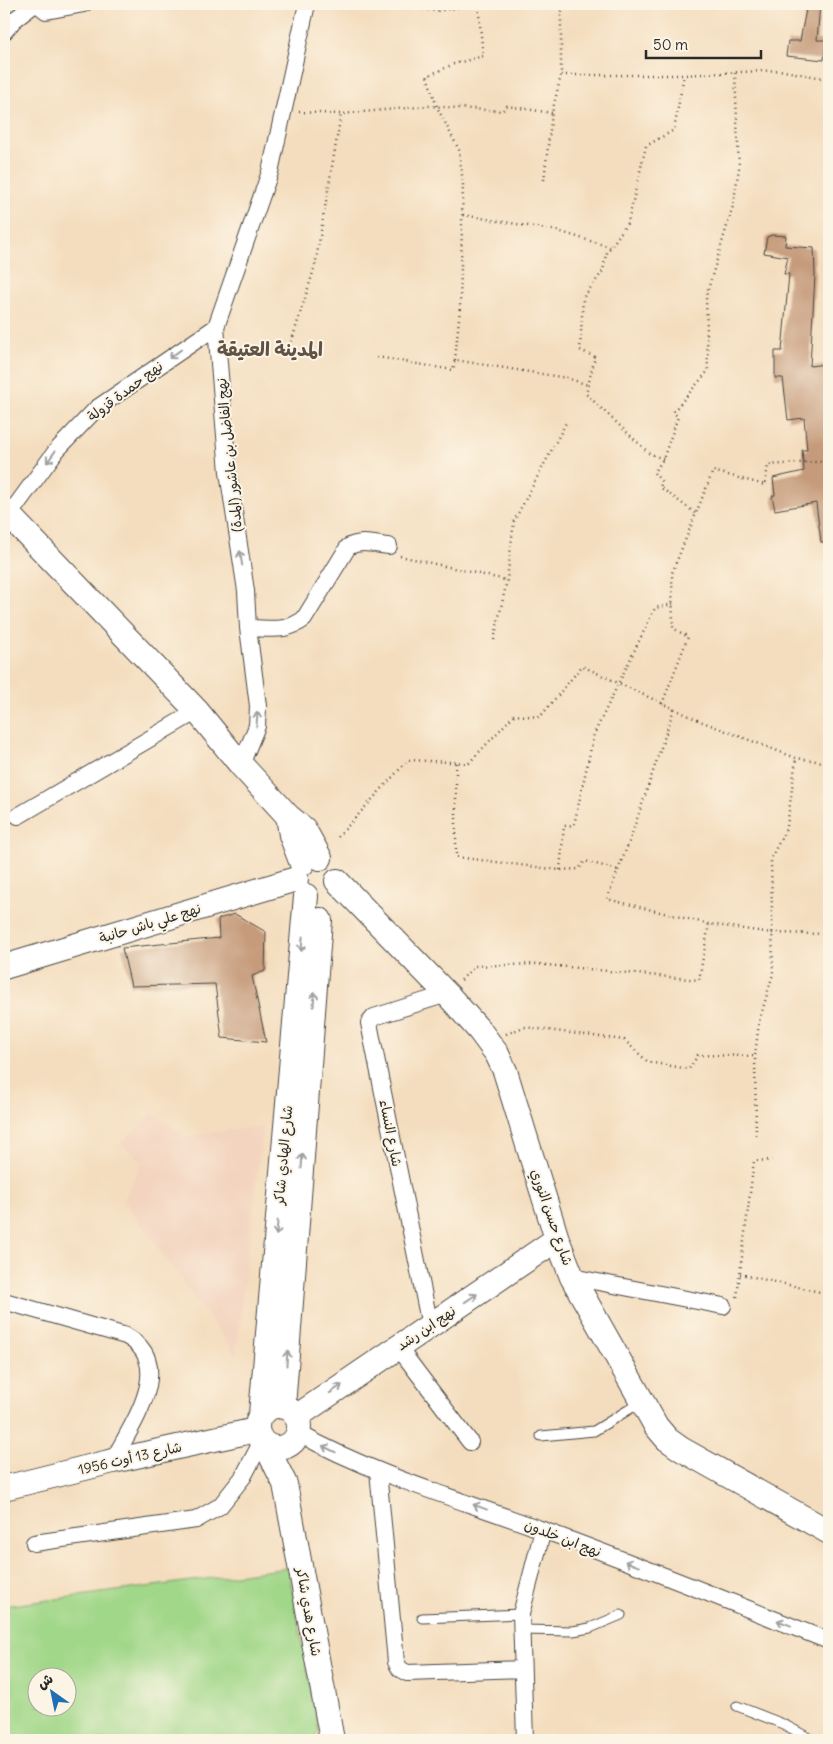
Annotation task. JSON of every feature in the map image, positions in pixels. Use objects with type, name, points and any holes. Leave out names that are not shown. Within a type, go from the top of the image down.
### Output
[{"type":"street","points":[[4,32],[14,20],[36,4],[46,11],[84,4]]},
{"type":"street","name":"نهج الفاضل بن عاشور (المدة)","points":[[241,765],[257,726],[258,706],[248,628],[246,591],[228,472],[216,327],[270,172],[307,4]]},
{"type":"street","name":"نهج حمدة قزولة","points":[[6,516],[56,451],[97,408],[216,327]]},
{"type":"street","name":"شارع حسن النوري","points":[[6,516],[197,711],[241,765],[288,816],[304,829],[314,879],[447,994],[488,1042],[506,1071],[557,1240],[572,1276],[641,1402],[667,1439],[829,1532]]},
{"type":"street","points":[[248,628],[288,629],[294,626],[304,619],[348,547],[362,543],[389,546]]},
{"type":"street","points":[[18,816],[197,711]]},
{"type":"street","name":"نهج علي باش حانبة","points":[[4,967],[314,879]]},
{"type":"street","name":"شارع الهادي شاكر","points":[[286,1484],[293,1424],[314,879]]},
{"type":"street","name":"شارع الهادي شاكر","points":[[261,1432],[314,879]]},
{"type":"street","name":"شارع النساء","points":[[430,1326],[369,1023],[374,1017],[447,994]]},
{"type":"street","name":"نهج ابن رشد","points":[[293,1424],[398,1348],[557,1240]]},
{"type":"street","points":[[572,1276],[723,1306]]},
{"type":"street","points":[[4,1301],[126,1336],[134,1340],[141,1350],[149,1370],[148,1393],[113,1461]]},
{"type":"street","points":[[398,1348],[470,1442]]},
{"type":"street","points":[[34,1543],[202,1518],[220,1506],[243,1477],[261,1432],[267,1409],[293,1424],[280,1448],[261,1432]]},
{"type":"street","name":"نهج ابن خلدون","points":[[293,1424],[328,1449],[378,1471],[543,1530],[829,1641]]},
{"type":"street","points":[[261,1432],[286,1484]]},
{"type":"street","name":"شارع 13 أوت 1956","points":[[4,1488],[113,1461],[261,1432]]},
{"type":"street","points":[[378,1471],[396,1662],[400,1668],[407,1672],[522,1669]]},
{"type":"street","name":"شارع هدي شاكر","points":[[286,1484],[332,1740]]},
{"type":"street","points":[[525,1740],[520,1622],[543,1530]]},
{"type":"lane","points":[[542,1436],[594,1431],[641,1402]]},
{"type":"lane","points":[[422,1618],[520,1622],[573,1630],[590,1628],[621,1614]]},
{"type":"lane","points":[[737,1706],[783,1724],[813,1740]]},
{"type":"path","points":[[377,357],[453,370],[460,308],[463,183],[459,150],[437,107],[427,76],[454,64],[483,56],[477,4],[436,11],[388,4]]},
{"type":"path","points":[[544,180],[552,112],[561,74],[561,13],[566,4]]},
{"type":"path","points":[[561,74],[684,75],[778,70],[828,79],[829,73]]},
{"type":"path","points":[[696,513],[660,487],[662,482],[654,473],[663,458],[678,417],[673,412],[708,372],[706,296],[733,206],[739,168],[735,73]]},
{"type":"path","points":[[663,458],[649,453],[586,394],[595,357],[580,350],[583,298],[604,271],[606,254],[628,222],[646,146],[674,130],[684,75]]},
{"type":"path","points":[[283,111],[341,114],[437,107],[502,111],[507,106],[552,112]]},
{"type":"path","points":[[287,356],[315,266],[341,114]]},
{"type":"path","points":[[462,215],[558,231],[610,247]]},
{"type":"path","points":[[455,360],[567,378],[588,385]]},
{"type":"path","points":[[494,640],[506,580],[514,521],[567,421]]},
{"type":"path","points":[[662,704],[688,637],[673,628],[672,573],[713,471],[765,485],[768,465],[829,462]]},
{"type":"path","points":[[389,546],[401,557],[506,580]]},
{"type":"path","points":[[560,870],[564,826],[574,825],[594,734],[655,608],[674,604]]},
{"type":"path","points":[[338,837],[408,760],[468,763],[514,716],[540,717],[582,666],[662,704],[796,758],[829,763]]},
{"type":"path","points":[[674,709],[607,899],[709,924],[772,933],[825,934],[829,931]]},
{"type":"path","points":[[756,1135],[755,1056],[759,1022],[773,974],[771,858],[788,827],[796,758]]},
{"type":"path","points":[[456,763],[456,858],[560,870],[579,869],[584,861],[618,870]]},
{"type":"path","points":[[447,994],[475,966],[537,964],[699,980],[709,924]]},
{"type":"path","points":[[488,1042],[524,1027],[624,1040],[648,1062],[689,1069],[698,1055],[755,1056]]},
{"type":"path","points":[[723,1306],[737,1299],[754,1161],[772,1160]]},
{"type":"path","points":[[740,1274],[829,1294]]},
{"type":"shaded area","points":[[152,1113],[185,1136],[263,1126],[236,1355],[124,1200],[142,1162],[121,1143]]},
{"type":"green space","points":[[288,1568],[319,1731],[312,1740],[4,1740],[4,1606]]},
{"type":"building","points":[[807,4],[820,4],[817,40],[826,40],[824,60],[786,56],[788,41],[800,41]]},
{"type":"building","points":[[772,235],[786,236],[785,246],[814,248],[815,275],[810,366],[825,364],[825,392],[829,418],[829,542],[821,542],[816,503],[775,510],[772,496],[775,495],[773,478],[804,471],[802,450],[807,450],[804,418],[788,420],[783,378],[775,378],[775,351],[782,351],[789,274],[784,274],[788,257],[764,253],[767,237]]},
{"type":"building","points":[[235,914],[266,932],[265,971],[252,976],[266,1042],[222,1038],[215,984],[131,986],[122,948],[219,938],[218,919]]},
{"type":"district","name":"المدينة العتيقة","points":[[270,349]]}]
